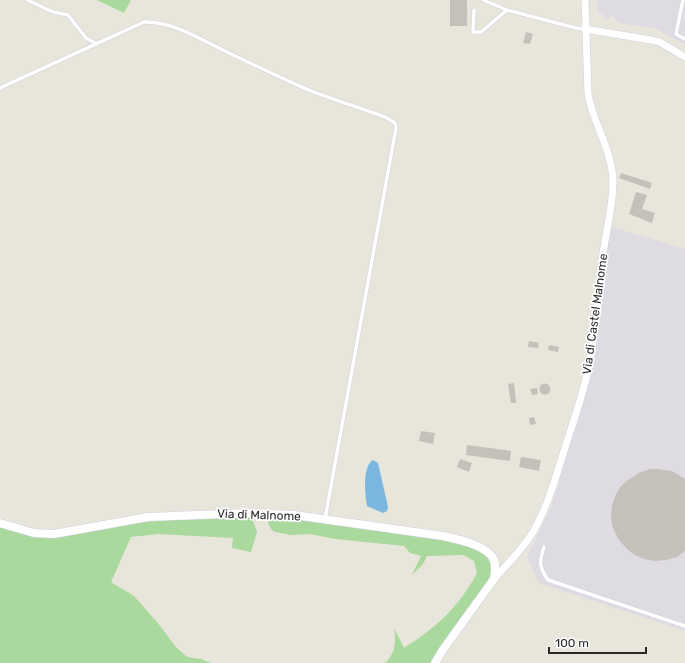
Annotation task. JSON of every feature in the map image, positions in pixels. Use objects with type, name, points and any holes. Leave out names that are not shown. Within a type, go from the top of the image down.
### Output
[{"type":"street","name":"Via di Castel Malnome","points":[[435,663],[494,579],[532,534],[541,518],[553,486],[589,365],[613,180],[609,158],[590,103],[587,83],[585,0]]},
{"type":"street","points":[[585,29],[660,42],[685,57]]},
{"type":"street","name":"Via di Malnome","points":[[0,523],[28,532],[47,534],[61,533],[135,519],[162,516],[250,512],[294,515],[443,536],[475,546],[485,551],[493,560],[495,567],[494,579]]},
{"type":"lane","points":[[27,0],[53,12],[68,15],[86,38],[97,44]]},
{"type":"lane","points":[[483,0],[507,10],[585,29]]},
{"type":"lane","points":[[683,0],[676,34],[685,39]]},
{"type":"lane","points":[[474,10],[473,32],[478,33],[507,10]]},
{"type":"lane","points":[[0,88],[144,22],[153,22],[184,31],[259,68],[306,89],[385,117],[395,123],[396,128],[324,520]]},
{"type":"lane","points":[[544,547],[540,560],[542,571],[548,580],[685,626]]},
{"type":"shaded area","points":[[597,0],[685,0],[685,44],[654,28],[618,23],[613,16],[606,19],[598,10]]},
{"type":"shaded area","points":[[609,226],[685,249],[685,631],[539,583],[527,557],[552,505],[591,372]]},
{"type":"green space","points":[[97,0],[131,0],[124,13]]},
{"type":"green space","points":[[251,515],[257,532],[251,552],[232,548],[233,538],[158,534],[131,537],[111,582],[134,596],[157,622],[176,647],[187,657],[201,659],[211,663],[0,663],[0,526],[30,535],[163,520]]},
{"type":"green space","points":[[269,517],[313,520],[459,543],[484,553],[490,560],[492,572],[491,580],[431,663],[385,663],[393,651],[395,638],[394,628],[404,648],[437,624],[454,607],[470,585],[477,573],[474,561],[464,555],[427,556],[423,564],[412,575],[421,556],[410,553],[404,546],[335,539],[310,534],[291,535],[275,532],[271,529],[268,523]]},
{"type":"water","points":[[373,460],[378,463],[388,507],[387,511],[383,513],[367,506],[365,481],[367,468]]},
{"type":"building","points":[[450,0],[467,0],[467,26],[450,26]]},
{"type":"building","points":[[526,32],[533,34],[530,44],[523,43]]},
{"type":"building","points":[[621,173],[652,183],[650,189],[619,178]]},
{"type":"building","points":[[636,192],[647,195],[642,209],[655,213],[652,223],[629,214]]},
{"type":"building","points":[[529,341],[539,343],[538,348],[528,347]]},
{"type":"building","points":[[549,345],[559,347],[558,352],[548,350]]},
{"type":"building","points":[[514,383],[516,403],[511,403],[508,384]]},
{"type":"building","points":[[545,383],[549,385],[551,389],[549,393],[545,395],[541,393],[539,389],[541,385]]},
{"type":"building","points":[[537,388],[538,394],[532,395],[530,389]]},
{"type":"building","points":[[534,417],[536,424],[530,425],[529,418]]},
{"type":"building","points":[[421,431],[435,433],[433,444],[419,441]]},
{"type":"building","points":[[467,445],[511,451],[510,461],[466,455]]},
{"type":"building","points":[[521,457],[541,460],[539,471],[519,467]]},
{"type":"building","points":[[460,459],[472,463],[469,472],[457,467]]},
{"type":"building","points":[[650,469],[672,471],[685,479],[685,551],[677,557],[666,560],[655,561],[644,559],[635,555],[619,540],[613,528],[611,519],[612,505],[621,486],[639,473]]}]
